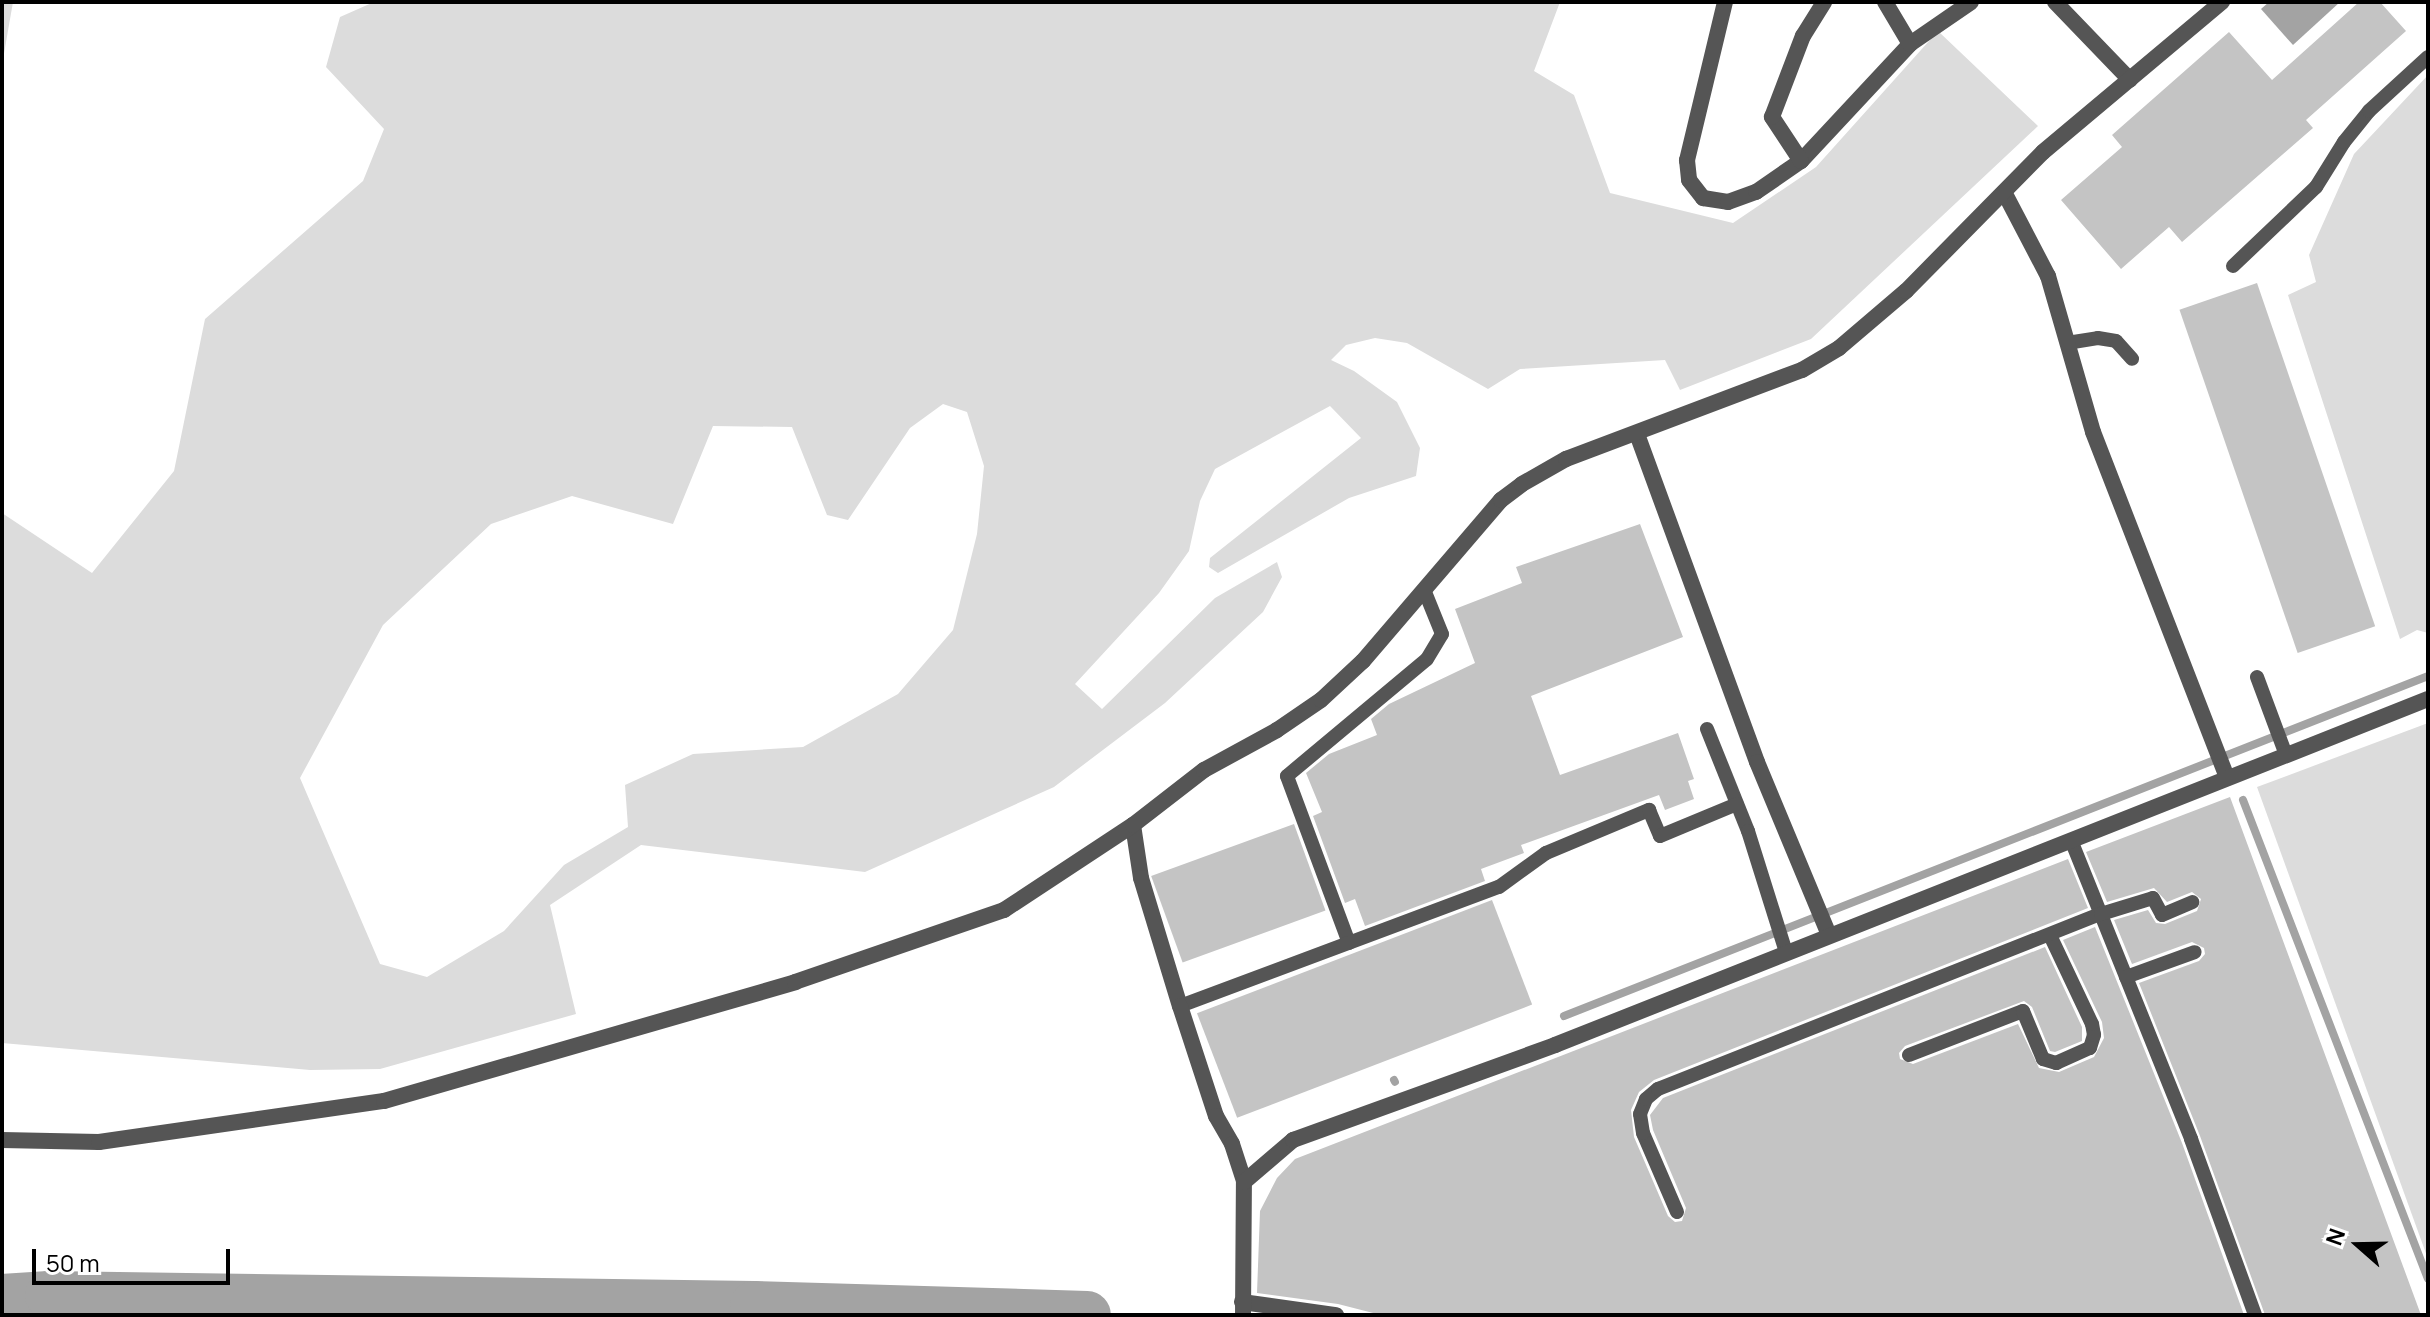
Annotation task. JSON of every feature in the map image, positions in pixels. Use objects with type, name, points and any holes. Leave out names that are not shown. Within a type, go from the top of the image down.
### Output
[{"type":"street","points":[[1725,2],[1687,160],[1689,180],[1703,198],[1728,202],[1756,192],[1801,161],[1910,44],[1971,2]]},
{"type":"street","points":[[1801,161],[1772,117],[1803,36],[1824,2]]},
{"type":"street","points":[[1885,2],[1910,44]]},
{"type":"street","points":[[2055,2],[2065,8],[2130,80]]},
{"type":"street","points":[[2,1140],[99,1142],[384,1101],[781,986],[1004,910],[1133,825],[1204,770],[1277,730],[1321,700],[1363,661],[1501,500],[1522,484],[1566,459],[1802,370],[1839,348],[1906,291],[2043,152],[2222,2]]},
{"type":"street","points":[[2004,192],[2048,276],[2093,432],[2224,771]]},
{"type":"street","points":[[1637,434],[1757,762],[1823,920]]},
{"type":"street","points":[[1244,1182],[1293,1140],[1555,1045],[1785,946],[1823,920],[2071,840],[2224,771],[2428,699]]},
{"type":"street","points":[[1133,825],[1141,878],[1180,1006],[1216,1116],[1232,1144],[1244,1182],[1243,1309],[1336,1315]]},
{"type":"lane","points":[[2233,266],[2316,187],[2344,142],[2369,111],[2428,57]]},
{"type":"lane","points":[[2067,343],[2098,338],[2116,341],[2132,359]]},
{"type":"lane","points":[[1349,943],[1287,776],[1427,659],[1442,634],[1425,592]]},
{"type":"lane","points":[[2257,677],[2284,750]]},
{"type":"lane","points":[[1707,729],[1737,804],[1785,946]]},
{"type":"lane","points":[[1180,1006],[1499,887],[1546,853],[1649,810],[1660,836],[1737,804]]},
{"type":"lane","points":[[2071,840],[2255,1315]]},
{"type":"lane","points":[[1677,1212],[1643,1133],[1640,1114],[1646,1099],[1658,1089],[2101,914],[2153,898],[2162,915],[2192,902]]},
{"type":"lane","points":[[1909,1055],[2023,1011],[2043,1059],[2056,1063],[2090,1048],[2094,1035],[2092,1024],[2050,935]]},
{"type":"lane","points":[[2126,977],[2195,952]]},
{"type":"shaded area","points":[[2,2],[13,2],[2,65]]},
{"type":"shaded area","points":[[374,2],[1560,2],[1534,71],[1574,95],[1610,193],[1733,223],[1816,167],[1938,31],[2038,126],[1811,339],[1680,390],[1665,360],[1520,369],[1488,389],[1407,343],[1375,338],[1346,345],[1331,360],[1354,371],[1397,402],[1420,448],[1416,476],[1349,498],[1218,573],[1209,567],[1210,558],[1361,438],[1330,406],[1215,469],[1200,501],[1189,551],[1159,593],[1075,684],[1102,709],[1215,598],[1277,562],[1282,577],[1263,612],[1165,703],[1054,787],[865,872],[641,845],[550,905],[576,1014],[380,1069],[310,1070],[2,1043],[2,513],[92,573],[174,471],[205,319],[363,181],[384,129],[326,67],[340,17]],"holes":[[[943,404],[967,412],[984,466],[977,534],[953,630],[898,694],[803,747],[693,754],[625,785],[628,827],[564,865],[504,931],[427,977],[380,964],[300,778],[383,625],[491,524],[572,496],[673,524],[713,426],[792,427],[827,515],[848,520],[910,428]]]},
{"type":"shaded area","points":[[2269,2],[2340,2],[2293,45],[2261,9]]},
{"type":"shaded area","points":[[2428,75],[2428,633],[2417,630],[2400,639],[2288,295],[2316,282],[2309,255],[2354,154]]},
{"type":"shaded area","points":[[2428,723],[2428,1259],[2257,787]]},
{"type":"building","points":[[2359,2],[2380,2],[2406,31],[2306,120],[2313,128],[2182,242],[2169,227],[2121,269],[2061,200],[2122,147],[2112,135],[2229,32],[2272,80]]},
{"type":"building","points":[[2257,283],[2375,626],[2298,653],[2179,310]]},
{"type":"building","points":[[1640,524],[1683,637],[1531,696],[1560,775],[1678,733],[1694,779],[1688,781],[1694,799],[1665,810],[1659,795],[1521,845],[1524,853],[1481,869],[1485,881],[1365,926],[1355,899],[1345,903],[1313,816],[1322,812],[1306,773],[1329,754],[1377,735],[1371,719],[1389,704],[1475,663],[1455,609],[1522,583],[1516,567]]},
{"type":"building","points":[[2230,797],[2421,1315],[2265,1315],[2200,1136],[2139,983],[2199,961],[2205,954],[2204,948],[2192,942],[2132,964],[2114,920],[2148,910],[2156,923],[2165,924],[2197,911],[2201,899],[2192,892],[2167,902],[2154,888],[2107,902],[2086,852]]},
{"type":"building","points":[[1294,824],[1325,910],[1183,962],[1151,876]]},
{"type":"building","points":[[2068,859],[2088,908],[1654,1080],[1639,1092],[1631,1110],[1634,1137],[1668,1216],[1675,1222],[1682,1221],[1686,1208],[1653,1130],[1650,1115],[1663,1098],[2045,947],[2082,1027],[2082,1041],[2055,1052],[2050,1051],[2032,1007],[2024,1001],[1905,1046],[1899,1053],[1900,1059],[1913,1064],[2018,1024],[2039,1068],[2059,1072],[2094,1057],[2104,1038],[2102,1022],[2063,940],[2095,927],[2182,1143],[2244,1315],[1381,1315],[1338,1304],[1257,1293],[1260,1211],[1277,1178],[1295,1159]]},
{"type":"building","points":[[1492,900],[1532,1005],[1237,1118],[1197,1013]]},
{"type":"waterway","points":[[1564,1016],[2428,676]]},
{"type":"waterway","points":[[2243,800],[2428,1279]]},
{"type":"waterway","points":[[2,1298],[49,1295],[754,1305],[1087,1315]]},
{"type":"waterway","points":[[752,1315],[754,1305]]}]
